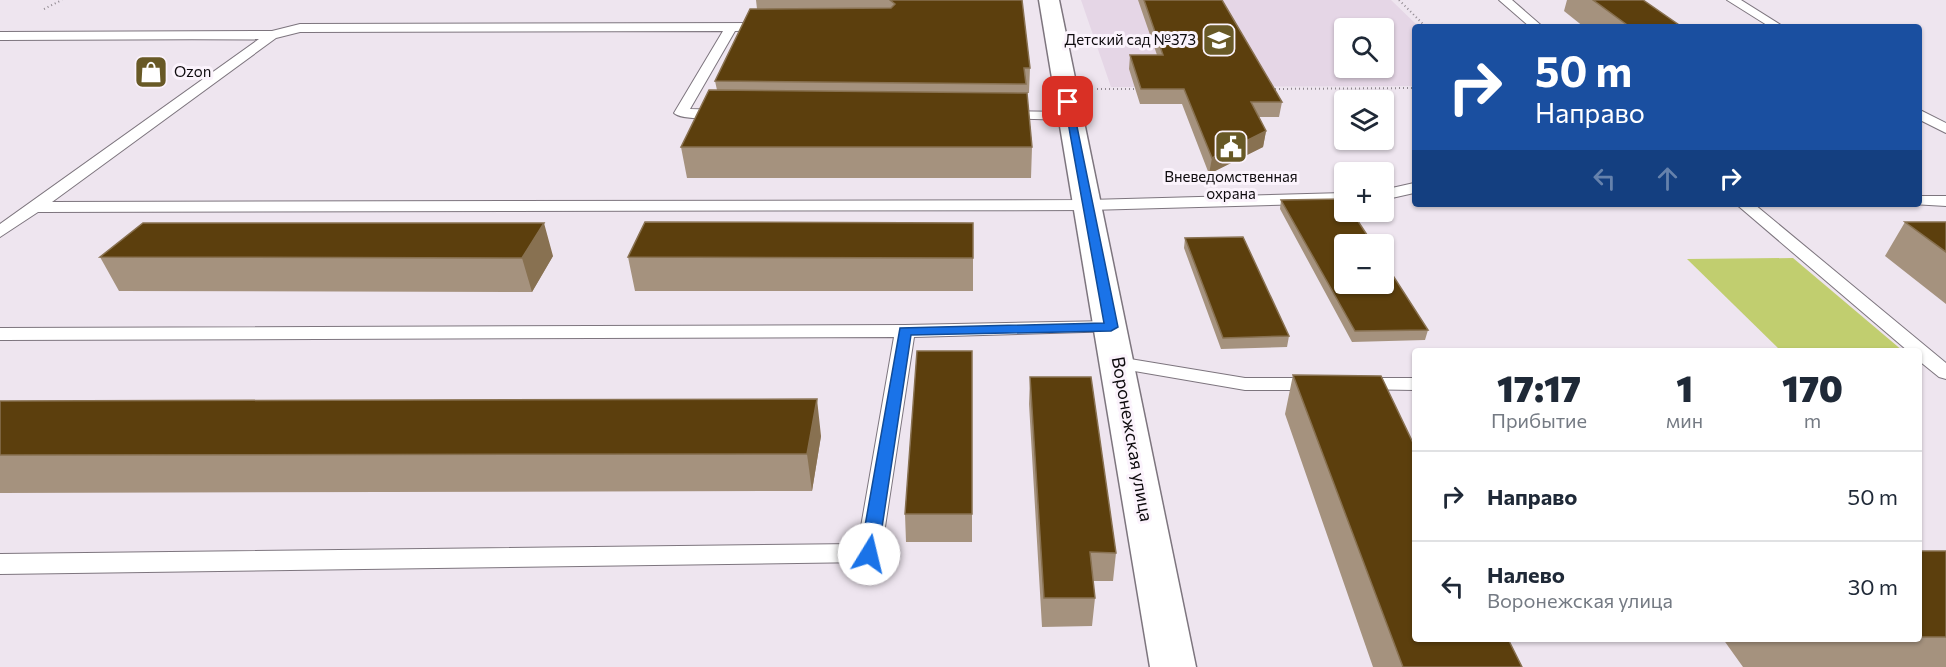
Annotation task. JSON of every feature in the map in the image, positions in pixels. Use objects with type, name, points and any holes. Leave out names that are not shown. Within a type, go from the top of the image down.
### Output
[{"type":"street","name":"Воронежская улица","points":[[1048,0],[1089,205],[1173,667]]},
{"type":"lane","points":[[1505,0],[1533,24]]},
{"type":"lane","points":[[1733,0],[1773,24]]},
{"type":"lane","points":[[731,27],[681,113],[740,113]]},
{"type":"lane","points":[[0,36],[272,35],[300,28],[776,27]]},
{"type":"lane","points":[[0,232],[272,35]]},
{"type":"lane","points":[[988,115],[1068,102]]},
{"type":"lane","points":[[1922,115],[1946,129]]},
{"type":"lane","points":[[1394,193],[1412,188]]},
{"type":"lane","points":[[36,207],[1089,205],[1334,198]]},
{"type":"lane","points":[[1922,201],[1946,201]]},
{"type":"lane","points":[[1748,207],[1916,348]]},
{"type":"lane","points":[[0,334],[905,331],[1111,327]]},
{"type":"lane","points":[[0,564],[869,554],[905,331]]},
{"type":"lane","points":[[1922,353],[1946,373]]},
{"type":"lane","points":[[1118,363],[1245,384],[1412,384]]},
{"type":"path","points":[[1399,0],[1423,24]]},
{"type":"path","points":[[1263,89],[1412,88]]},
{"type":"path","points":[[1068,102],[1147,89]]},
{"type":"shaded area","name":"Детский сад №373","points":[[1081,0],[1391,0],[1416,24],[1412,24],[1412,86],[1111,87]]},
{"type":"green space","points":[[1793,258],[1899,348],[1778,348],[1687,259]]},
{"type":"building","points":[[890,0],[1022,0],[1030,68],[1024,68],[1026,84],[715,81],[750,9],[891,8],[895,4]]},
{"type":"building","points":[[1144,0],[1222,0],[1282,102],[1251,102],[1266,131],[1212,158],[1184,89],[1141,89],[1130,55],[1163,55]]},
{"type":"building","points":[[1593,0],[1643,0],[1678,24],[1626,24]]},
{"type":"building","points":[[709,90],[1027,93],[1032,147],[681,147]]},
{"type":"building","points":[[1334,199],[1334,222],[1359,222],[1366,234],[1334,234],[1334,294],[1281,200]]},
{"type":"building","points":[[645,222],[973,223],[973,258],[628,257]]},
{"type":"building","points":[[1905,222],[1946,222],[1946,252]]},
{"type":"building","points":[[143,223],[544,223],[522,258],[100,257]]},
{"type":"building","points":[[1243,237],[1289,336],[1223,338],[1185,238]]},
{"type":"building","points":[[1394,277],[1428,330],[1355,331],[1334,294],[1394,294]]},
{"type":"building","points":[[917,351],[972,351],[972,514],[905,514]]},
{"type":"building","points":[[1293,375],[1381,376],[1412,441],[1412,642],[1510,642],[1522,667],[1403,667]]},
{"type":"building","points":[[1030,377],[1091,377],[1116,553],[1090,552],[1095,598],[1044,598]]},
{"type":"building","points":[[817,399],[807,454],[0,455],[0,401]]},
{"type":"building","points":[[1922,551],[1946,551],[1946,637],[1922,637]]},
{"type":"place","name":"Детский сад №373","points":[[1219,40]]},
{"type":"place","name":"Ozon","points":[[151,72]]},
{"type":"place","name":"Вневедомственная охрана","points":[[1231,147]]},
{"type":"route","points":[[869,554],[905,331],[1111,327],[1068,102]]}]
